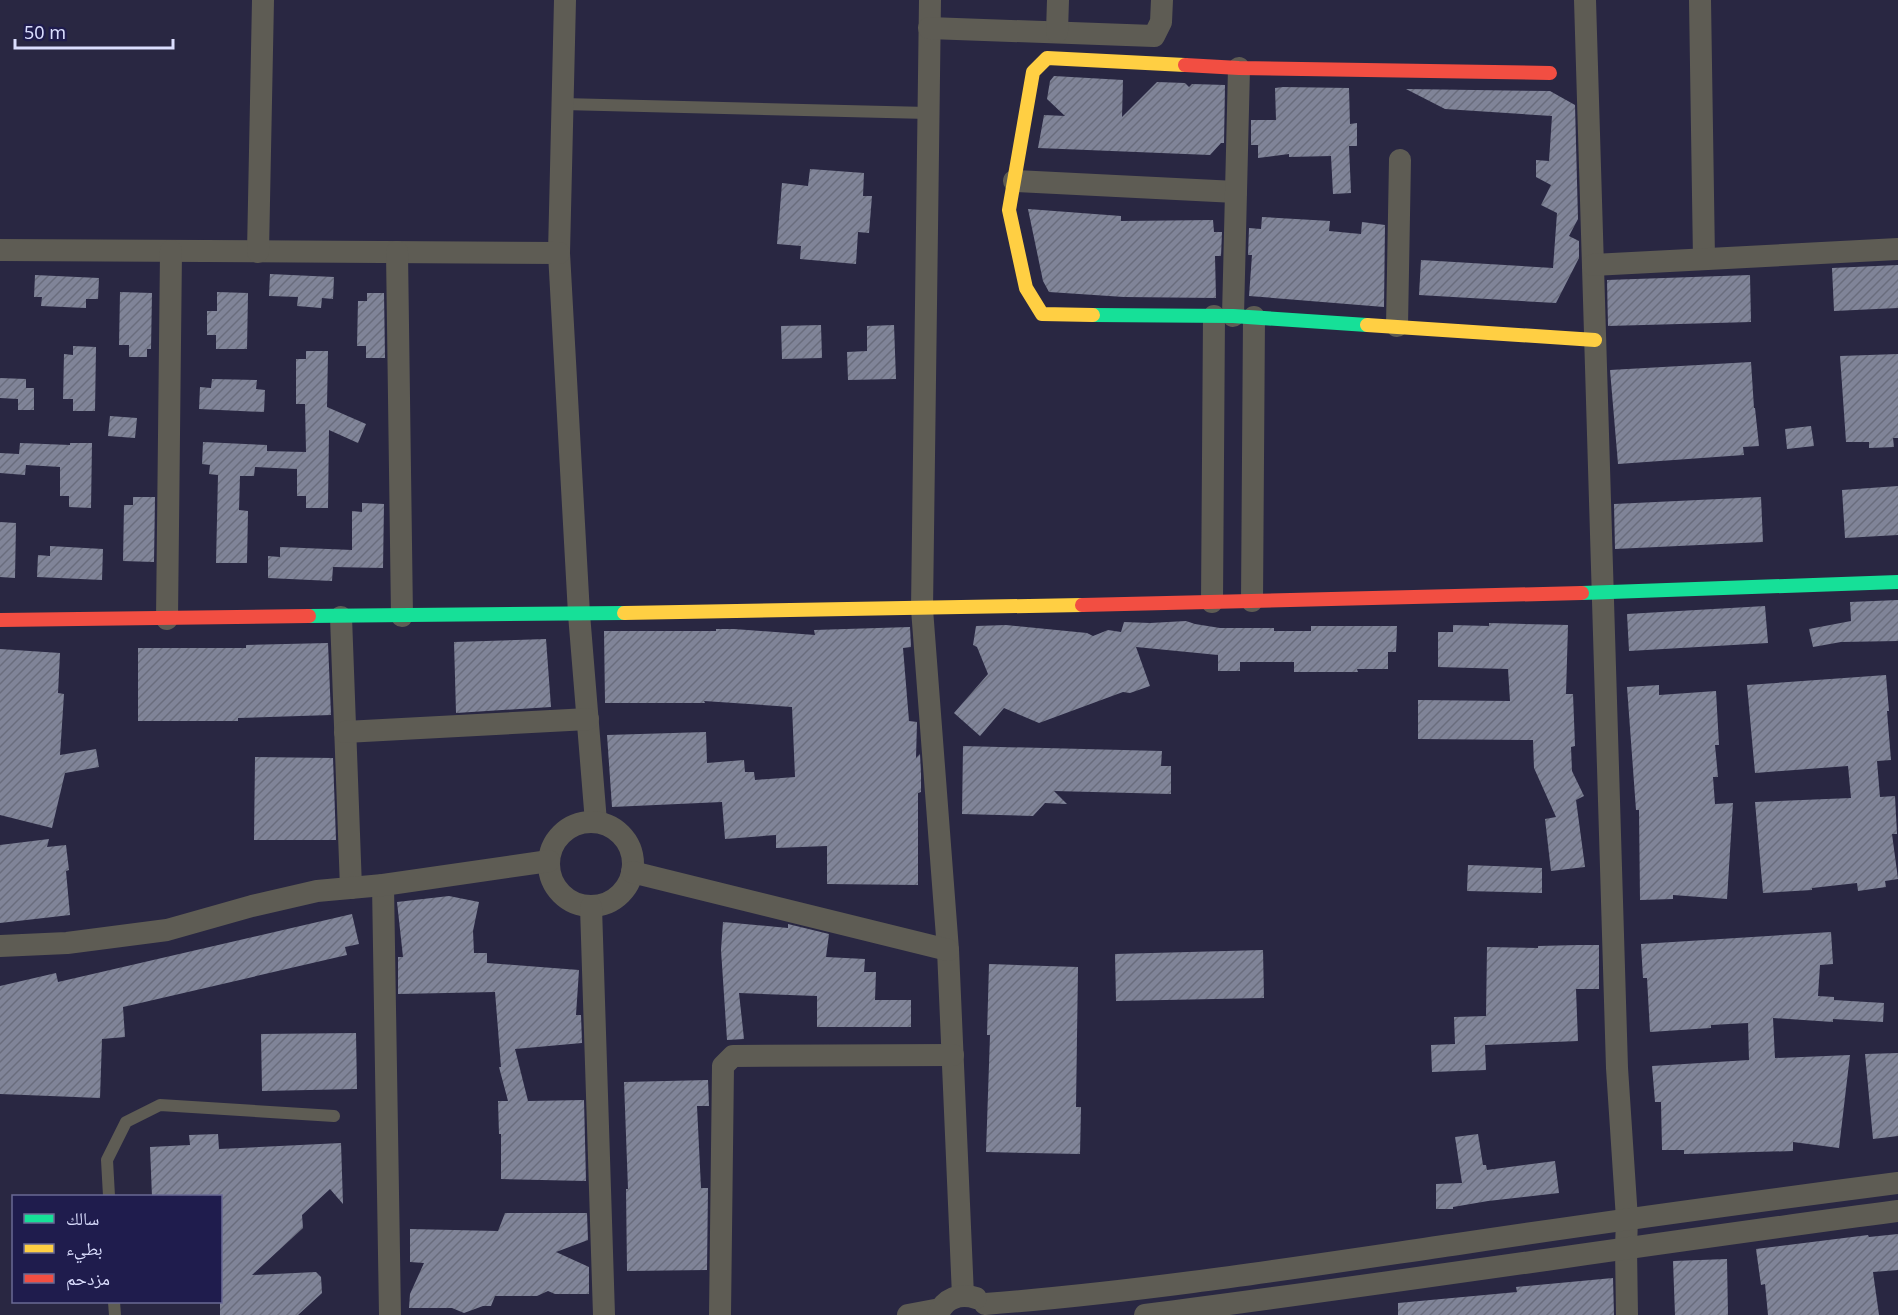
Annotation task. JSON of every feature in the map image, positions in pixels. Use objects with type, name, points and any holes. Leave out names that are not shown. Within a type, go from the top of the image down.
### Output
[{"type":"street","points":[[258,252],[263,0]]},
{"type":"street","points":[[565,0],[559,253],[579,614],[596,822]]},
{"type":"street","points":[[930,0],[922,609],[948,950],[963,1296]]},
{"type":"street","points":[[1057,32],[1058,0]]},
{"type":"street","points":[[929,28],[1154,36],[1161,22],[1162,0]]},
{"type":"street","points":[[1585,0],[1617,1068],[1627,1219],[1627,1315]]},
{"type":"street","points":[[1700,0],[1704,259]]},
{"type":"street","points":[[1550,73],[1239,68],[1047,58],[1033,72],[1009,210],[1026,288],[1042,314],[1234,317],[1595,340]]},
{"type":"street","points":[[1212,602],[1234,317],[1239,68]]},
{"type":"street","points":[[1397,326],[1400,160]]},
{"type":"street","points":[[1014,181],[1236,192]]},
{"type":"street","points":[[1593,265],[1898,249]]},
{"type":"street","points":[[0,250],[559,253]]},
{"type":"street","points":[[167,619],[171,251]]},
{"type":"street","points":[[397,252],[402,616]]},
{"type":"street","points":[[1234,317],[1252,601]]},
{"type":"street","points":[[0,620],[922,609],[1602,592],[1898,582]]},
{"type":"street","points":[[341,617],[351,888]]},
{"type":"street","points":[[345,732],[588,719]]},
{"type":"street","points":[[596,822],[608,826],[626,841],[631,851],[632,872],[623,892],[615,899],[603,905],[591,907],[578,905],[557,890],[551,879],[549,861],[554,843],[562,834],[572,827],[596,822]]},
{"type":"street","points":[[0,946],[68,943],[167,930],[252,906],[317,891],[382,885],[549,861]]},
{"type":"street","points":[[632,872],[948,950]]},
{"type":"street","points":[[382,885],[390,1315]]},
{"type":"street","points":[[591,907],[604,1315]]},
{"type":"street","points":[[720,1315],[723,1066],[733,1056],[952,1055]]},
{"type":"street","points":[[908,1315],[939,1312],[946,1302],[956,1296],[977,1299],[988,1310],[1627,1219],[1898,1183]]},
{"type":"street","points":[[1145,1315],[1249,1308],[1626,1248],[1898,1211]]},
{"type":"lane","points":[[563,104],[928,114]]},
{"type":"lane","points":[[109,1195],[107,1160],[126,1122],[160,1105],[334,1116]]},
{"type":"building","points":[[1054,76],[1123,80],[1122,117],[1157,82],[1185,83],[1189,87],[1192,84],[1225,85],[1224,143],[1221,143],[1210,155],[1038,148],[1044,115],[1065,116],[1047,99],[1050,81]]},
{"type":"building","points":[[1275,88],[1349,88],[1350,124],[1357,123],[1357,146],[1349,146],[1351,193],[1333,194],[1331,156],[1289,157],[1289,154],[1258,158],[1258,145],[1251,145],[1251,120],[1276,120]]},
{"type":"building","points":[[1406,89],[1550,91],[1575,105],[1578,219],[1569,236],[1579,241],[1579,258],[1556,303],[1419,295],[1421,260],[1553,268],[1557,213],[1541,205],[1551,185],[1536,177],[1536,160],[1549,161],[1552,116],[1445,109]]},
{"type":"building","points":[[810,169],[864,173],[863,196],[872,196],[869,233],[858,232],[856,264],[800,259],[801,246],[777,244],[782,183],[808,186]]},
{"type":"building","points":[[1028,209],[1121,216],[1121,221],[1213,220],[1214,232],[1222,232],[1221,256],[1215,256],[1216,298],[1124,297],[1049,292],[1043,281]]},
{"type":"building","points":[[1262,217],[1330,221],[1329,231],[1361,234],[1362,222],[1385,225],[1384,307],[1249,296],[1252,255],[1248,255],[1249,228],[1261,229]]},
{"type":"building","points":[[1898,265],[1898,308],[1834,311],[1832,268]]},
{"type":"building","points":[[270,274],[334,277],[333,299],[322,298],[321,308],[297,306],[298,297],[269,296]]},
{"type":"building","points":[[35,275],[99,278],[98,299],[86,299],[86,308],[41,306],[42,297],[34,297]]},
{"type":"building","points":[[1750,275],[1751,322],[1608,326],[1607,280]]},
{"type":"building","points":[[120,292],[152,293],[151,349],[147,349],[147,357],[129,357],[129,345],[119,345]]},
{"type":"building","points":[[217,292],[248,293],[247,349],[216,349],[216,335],[207,335],[207,311],[217,311]]},
{"type":"building","points":[[367,293],[384,293],[385,358],[366,358],[366,346],[357,346],[358,301],[367,301]]},
{"type":"building","points":[[821,325],[822,358],[782,359],[781,326]]},
{"type":"building","points":[[894,325],[896,379],[848,380],[847,352],[867,351],[867,326]]},
{"type":"building","points":[[73,346],[96,347],[95,411],[73,411],[73,399],[63,399],[64,354],[73,355]]},
{"type":"building","points":[[306,351],[328,351],[327,407],[366,424],[358,443],[329,430],[328,508],[306,508],[306,496],[297,496],[297,469],[255,467],[254,476],[240,476],[239,510],[248,511],[247,563],[216,563],[218,475],[209,474],[210,465],[202,464],[203,442],[267,445],[267,451],[306,452],[305,404],[296,404],[296,359],[306,359]]},
{"type":"building","points":[[1898,354],[1898,438],[1893,438],[1894,447],[1869,448],[1869,442],[1846,442],[1840,356]]},
{"type":"building","points":[[1751,362],[1759,446],[1743,447],[1744,455],[1618,464],[1610,370]]},
{"type":"building","points":[[0,378],[26,379],[26,388],[34,388],[34,410],[18,410],[18,399],[0,398]]},
{"type":"building","points":[[212,379],[257,380],[256,389],[265,390],[264,412],[199,409],[200,387],[211,388]]},
{"type":"building","points":[[110,416],[137,418],[135,438],[108,436]]},
{"type":"building","points":[[1811,426],[1814,446],[1787,449],[1785,429]]},
{"type":"building","points":[[20,443],[70,445],[70,443],[92,443],[91,508],[69,507],[69,496],[60,496],[60,467],[26,465],[25,475],[0,473],[0,453],[19,454]]},
{"type":"building","points":[[1898,486],[1898,535],[1845,538],[1842,490]]},
{"type":"building","points":[[133,497],[155,497],[154,562],[123,561],[124,505],[133,505]]},
{"type":"building","points":[[1761,497],[1763,542],[1615,549],[1614,504]]},
{"type":"building","points":[[362,503],[384,504],[383,568],[333,567],[332,581],[268,578],[268,556],[280,557],[280,547],[352,550],[352,511],[362,512]]},
{"type":"building","points":[[0,522],[16,523],[15,578],[0,577]]},
{"type":"building","points":[[50,546],[103,549],[102,580],[37,577],[38,555],[50,556]]},
{"type":"building","points":[[1898,600],[1898,641],[1841,642],[1813,647],[1809,629],[1851,621],[1850,602]]},
{"type":"building","points":[[1765,606],[1768,643],[1629,651],[1627,614]]},
{"type":"building","points":[[1186,621],[1220,628],[1274,628],[1274,631],[1311,631],[1311,626],[1397,626],[1396,652],[1388,652],[1388,669],[1357,669],[1358,672],[1294,672],[1294,662],[1240,662],[1240,671],[1218,671],[1218,655],[1136,647],[1150,686],[1130,693],[1123,692],[1039,723],[1004,708],[980,736],[954,713],[988,674],[977,647],[973,645],[976,626],[1006,625],[1087,633],[1093,636],[1108,630],[1121,632],[1124,622]]},
{"type":"building","points":[[1489,623],[1568,625],[1566,694],[1573,694],[1575,746],[1571,747],[1572,771],[1584,796],[1576,800],[1585,867],[1551,871],[1545,819],[1556,817],[1534,768],[1533,740],[1418,739],[1418,700],[1510,701],[1508,669],[1438,667],[1438,632],[1453,632],[1453,625],[1489,626]]},
{"type":"building","points":[[910,627],[911,647],[903,648],[909,721],[917,722],[916,758],[920,754],[918,885],[827,884],[827,846],[776,848],[776,835],[725,839],[722,802],[612,807],[607,735],[706,732],[707,763],[744,760],[745,772],[754,772],[755,780],[795,777],[792,707],[704,701],[705,703],[605,703],[604,631],[734,629],[815,635],[814,630]]},
{"type":"building","points":[[546,639],[551,707],[456,713],[454,642]]},
{"type":"building","points":[[328,643],[331,715],[238,718],[238,721],[138,721],[138,648],[246,648],[246,645]]},
{"type":"building","points":[[0,649],[60,653],[58,693],[64,694],[60,755],[96,749],[99,767],[65,773],[52,828],[0,815]]},
{"type":"building","points":[[1886,675],[1891,760],[1877,761],[1880,797],[1895,796],[1897,834],[1892,834],[1898,879],[1885,881],[1886,887],[1858,891],[1857,883],[1812,888],[1812,890],[1763,893],[1755,802],[1851,798],[1848,766],[1755,773],[1747,685]]},
{"type":"building","points":[[1659,685],[1659,695],[1716,691],[1719,745],[1715,745],[1718,777],[1713,777],[1715,804],[1733,803],[1727,899],[1673,895],[1673,899],[1640,900],[1639,810],[1636,810],[1627,687]]},
{"type":"building","points":[[963,746],[1162,751],[1161,766],[1171,766],[1171,794],[1054,791],[1067,804],[1045,803],[1033,816],[962,814]]},
{"type":"building","points":[[255,757],[333,758],[336,840],[254,840]]},
{"type":"building","points":[[49,839],[47,847],[66,845],[70,915],[0,923],[0,845]]},
{"type":"building","points":[[1468,865],[1542,868],[1542,893],[1467,891]]},
{"type":"building","points":[[449,896],[479,902],[473,931],[474,953],[487,953],[487,963],[579,970],[576,1015],[581,1015],[582,1043],[515,1049],[528,1101],[584,1100],[586,1181],[501,1179],[498,1101],[508,1101],[499,1067],[501,1067],[495,992],[398,994],[398,957],[403,957],[397,902]]},
{"type":"building","points":[[352,914],[359,944],[345,947],[347,955],[123,1007],[125,1037],[102,1039],[100,1098],[0,1094],[0,986],[56,973],[58,982]]},
{"type":"building","points":[[723,922],[788,928],[788,924],[829,934],[826,957],[865,959],[864,972],[876,972],[875,1000],[911,1000],[911,1027],[817,1027],[817,996],[739,993],[744,1039],[727,1040],[721,950]]},
{"type":"building","points":[[1831,932],[1833,964],[1820,965],[1818,996],[1834,997],[1834,1000],[1884,1003],[1883,1022],[1833,1019],[1833,1022],[1773,1018],[1775,1058],[1850,1055],[1839,1148],[1793,1142],[1793,1151],[1684,1154],[1684,1150],[1662,1150],[1661,1102],[1655,1102],[1652,1066],[1749,1060],[1748,1023],[1650,1032],[1647,978],[1643,978],[1641,944]]},
{"type":"building","points":[[1599,945],[1599,989],[1576,989],[1578,1041],[1485,1045],[1486,1070],[1432,1072],[1431,1045],[1455,1044],[1454,1017],[1486,1016],[1487,947],[1538,948],[1538,946]]},
{"type":"building","points":[[1263,950],[1264,998],[1116,1001],[1115,954]]},
{"type":"building","points":[[989,964],[1078,967],[1076,1107],[1081,1107],[1080,1154],[986,1152],[990,1035],[987,1035]]},
{"type":"building","points":[[356,1033],[357,1089],[262,1091],[261,1034]]},
{"type":"building","points":[[1898,1053],[1898,1136],[1873,1139],[1865,1054]]},
{"type":"building","points":[[708,1080],[709,1106],[697,1106],[701,1188],[708,1188],[707,1270],[627,1271],[626,1189],[628,1189],[624,1082]]},
{"type":"building","points":[[218,1134],[219,1149],[341,1143],[343,1204],[330,1189],[302,1215],[303,1228],[252,1275],[316,1272],[321,1277],[322,1293],[298,1315],[220,1315],[222,1195],[152,1195],[150,1147],[190,1145],[189,1135]]},
{"type":"building","points":[[1478,1134],[1483,1165],[1486,1165],[1487,1170],[1555,1161],[1559,1193],[1488,1201],[1453,1207],[1453,1209],[1436,1209],[1436,1184],[1462,1183],[1455,1137]]},
{"type":"building","points":[[505,1213],[587,1213],[588,1240],[556,1252],[589,1267],[589,1294],[555,1294],[548,1291],[537,1296],[495,1296],[491,1306],[483,1306],[464,1313],[452,1308],[409,1308],[410,1294],[424,1263],[410,1262],[410,1229],[498,1231]]},
{"type":"building","points":[[1898,1234],[1898,1270],[1873,1272],[1879,1315],[1768,1315],[1765,1284],[1761,1285],[1756,1249],[1868,1235],[1869,1237]]},
{"type":"building","points":[[1727,1259],[1728,1315],[1675,1315],[1673,1261]]},
{"type":"building","points":[[1613,1278],[1614,1315],[1398,1315],[1398,1303],[1517,1292],[1516,1287]]},
{"type":"traffic: fast","points":[[1093,315],[1233,316],[1367,325]]},
{"type":"traffic: fast","points":[[1582,593],[1898,582]]},
{"type":"traffic: fast","points":[[309,616],[624,613]]},
{"type":"traffic: slow","points":[[1093,315],[1042,314],[1026,288],[1009,210],[1033,72],[1047,58],[1185,65]]},
{"type":"traffic: slow","points":[[1367,325],[1595,340]]},
{"type":"traffic: slow","points":[[624,613],[1082,605]]},
{"type":"traffic: jam","points":[[1185,65],[1239,68],[1550,73]]},
{"type":"traffic: jam","points":[[1082,605],[1582,593]]},
{"type":"traffic: jam","points":[[0,620],[309,616]]}]
